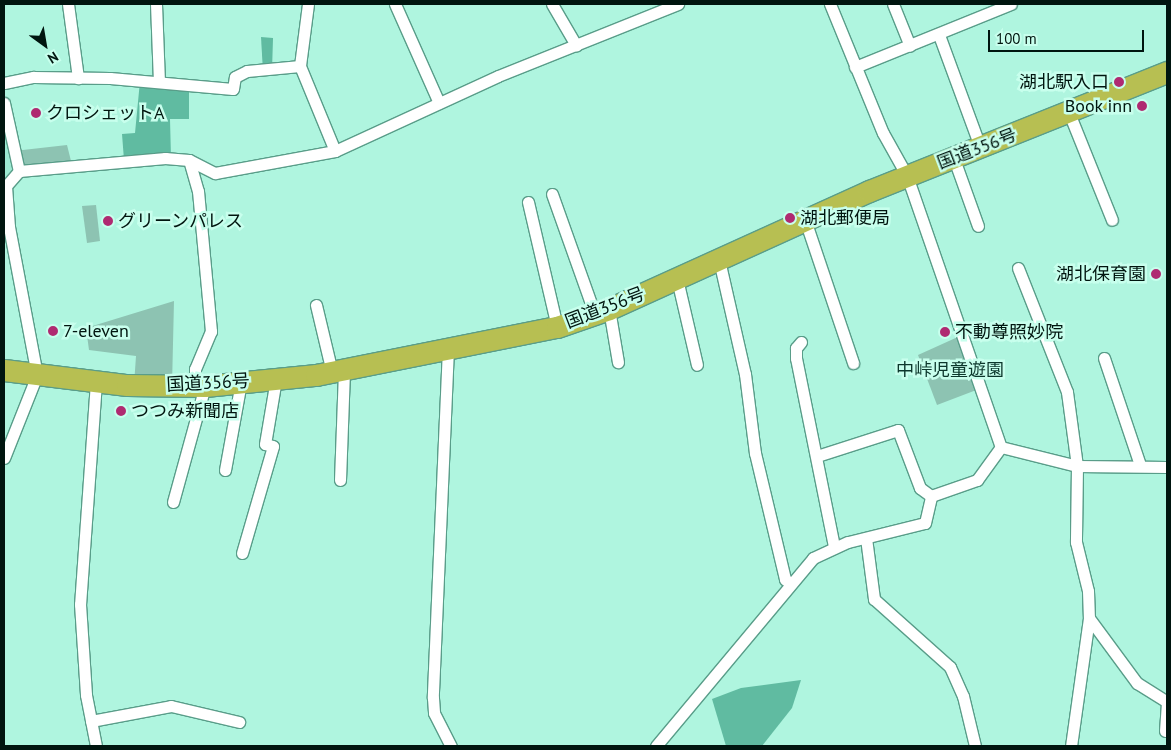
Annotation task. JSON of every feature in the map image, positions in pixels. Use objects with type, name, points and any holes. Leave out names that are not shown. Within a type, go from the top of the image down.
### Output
[{"type":"highway","name":"国道356号","points":[[4,370],[96,382],[200,386],[276,379],[338,370],[557,327],[602,312],[907,176],[981,149],[1167,72]]},
{"type":"street","points":[[68,4],[78,78]]},
{"type":"street","points":[[156,4],[159,82]]},
{"type":"street","points":[[308,4],[300,66],[335,151]]},
{"type":"street","points":[[395,4],[439,103]]},
{"type":"street","points":[[552,4],[576,46]]},
{"type":"street","points":[[4,458],[36,375],[6,227],[6,186],[19,171],[157,158],[189,160],[216,173],[335,151],[439,103],[678,4]]},
{"type":"street","points":[[830,4],[855,67],[907,176],[1001,447]]},
{"type":"street","points":[[893,4],[910,46]]},
{"type":"street","points":[[855,67],[1011,4]]},
{"type":"street","points":[[939,34],[981,149]]},
{"type":"street","points":[[4,83],[78,78],[233,88],[235,77],[246,71],[300,66]]},
{"type":"street","points":[[4,103],[19,171]]},
{"type":"street","points":[[1069,113],[1112,220]]},
{"type":"street","points":[[954,159],[978,226]]},
{"type":"street","points":[[173,502],[200,386],[195,369],[211,331],[198,191],[189,160]]},
{"type":"street","points":[[552,194],[602,312],[618,362]]},
{"type":"street","points":[[528,202],[557,327]]},
{"type":"street","points":[[805,220],[853,363]]},
{"type":"street","points":[[718,260],[745,374],[755,453],[785,579],[790,584]]},
{"type":"street","points":[[1018,268],[1067,392],[1077,466],[1076,542],[1089,618],[1071,746]]},
{"type":"street","points":[[677,278],[698,365]]},
{"type":"street","points":[[316,304],[338,370],[340,480]]},
{"type":"street","points":[[801,342],[796,348],[796,358],[834,547]]},
{"type":"street","points":[[448,348],[433,698],[434,712],[451,746]]},
{"type":"street","points":[[1104,358],[1140,465]]},
{"type":"street","points":[[242,553],[273,446],[265,444],[276,379]]},
{"type":"street","points":[[96,382],[80,604],[91,721],[96,746]]},
{"type":"street","points":[[225,470],[241,382]]},
{"type":"street","points":[[817,456],[898,430],[920,488],[931,496]]},
{"type":"street","points":[[1001,447],[1077,466],[1140,465],[1167,467]]},
{"type":"street","points":[[931,496],[977,480],[1001,447]]},
{"type":"street","points":[[656,746],[813,558],[834,547],[925,523],[931,496]]},
{"type":"street","points":[[866,538],[874,598],[950,667],[963,696],[975,746]]},
{"type":"street","points":[[1089,618],[1137,684],[1167,702],[1165,731]]},
{"type":"street","points":[[91,721],[171,706],[239,722]]},
{"type":"shaded area","points":[[261,37],[273,38],[272,71],[263,72]]},
{"type":"shaded area","points":[[140,81],[189,86],[189,119],[170,119],[171,158],[124,160],[122,134],[135,133]]},
{"type":"shaded area","points":[[4,104],[19,171],[6,186],[4,221]]},
{"type":"shaded area","points":[[801,680],[792,708],[762,746],[726,746],[712,699],[741,688]]},
{"type":"green space","points":[[67,145],[72,165],[19,171],[14,151]]},
{"type":"green space","points":[[96,205],[100,241],[87,243],[82,206]]},
{"type":"green space","points":[[174,301],[172,386],[134,385],[136,356],[89,350],[86,328]]},
{"type":"green space","name":"中峠児童遊園","points":[[960,336],[979,389],[937,405],[918,355]]},
{"type":"place","name":"湖北駅入口","points":[[1119,82]]},
{"type":"place","name":"Book inn","points":[[1142,106]]},
{"type":"place","name":"クロシェットA","points":[[36,113]]},
{"type":"place","name":"湖北郵便局","points":[[790,218]]},
{"type":"place","name":"グリーンパレス","points":[[108,221]]},
{"type":"place","name":"湖北保育園","points":[[1156,274]]},
{"type":"place","name":"7-eleven","points":[[53,331]]},
{"type":"place","name":"不動尊照妙院","points":[[945,332]]},
{"type":"place","name":"つつみ新聞店","points":[[121,411]]}]
